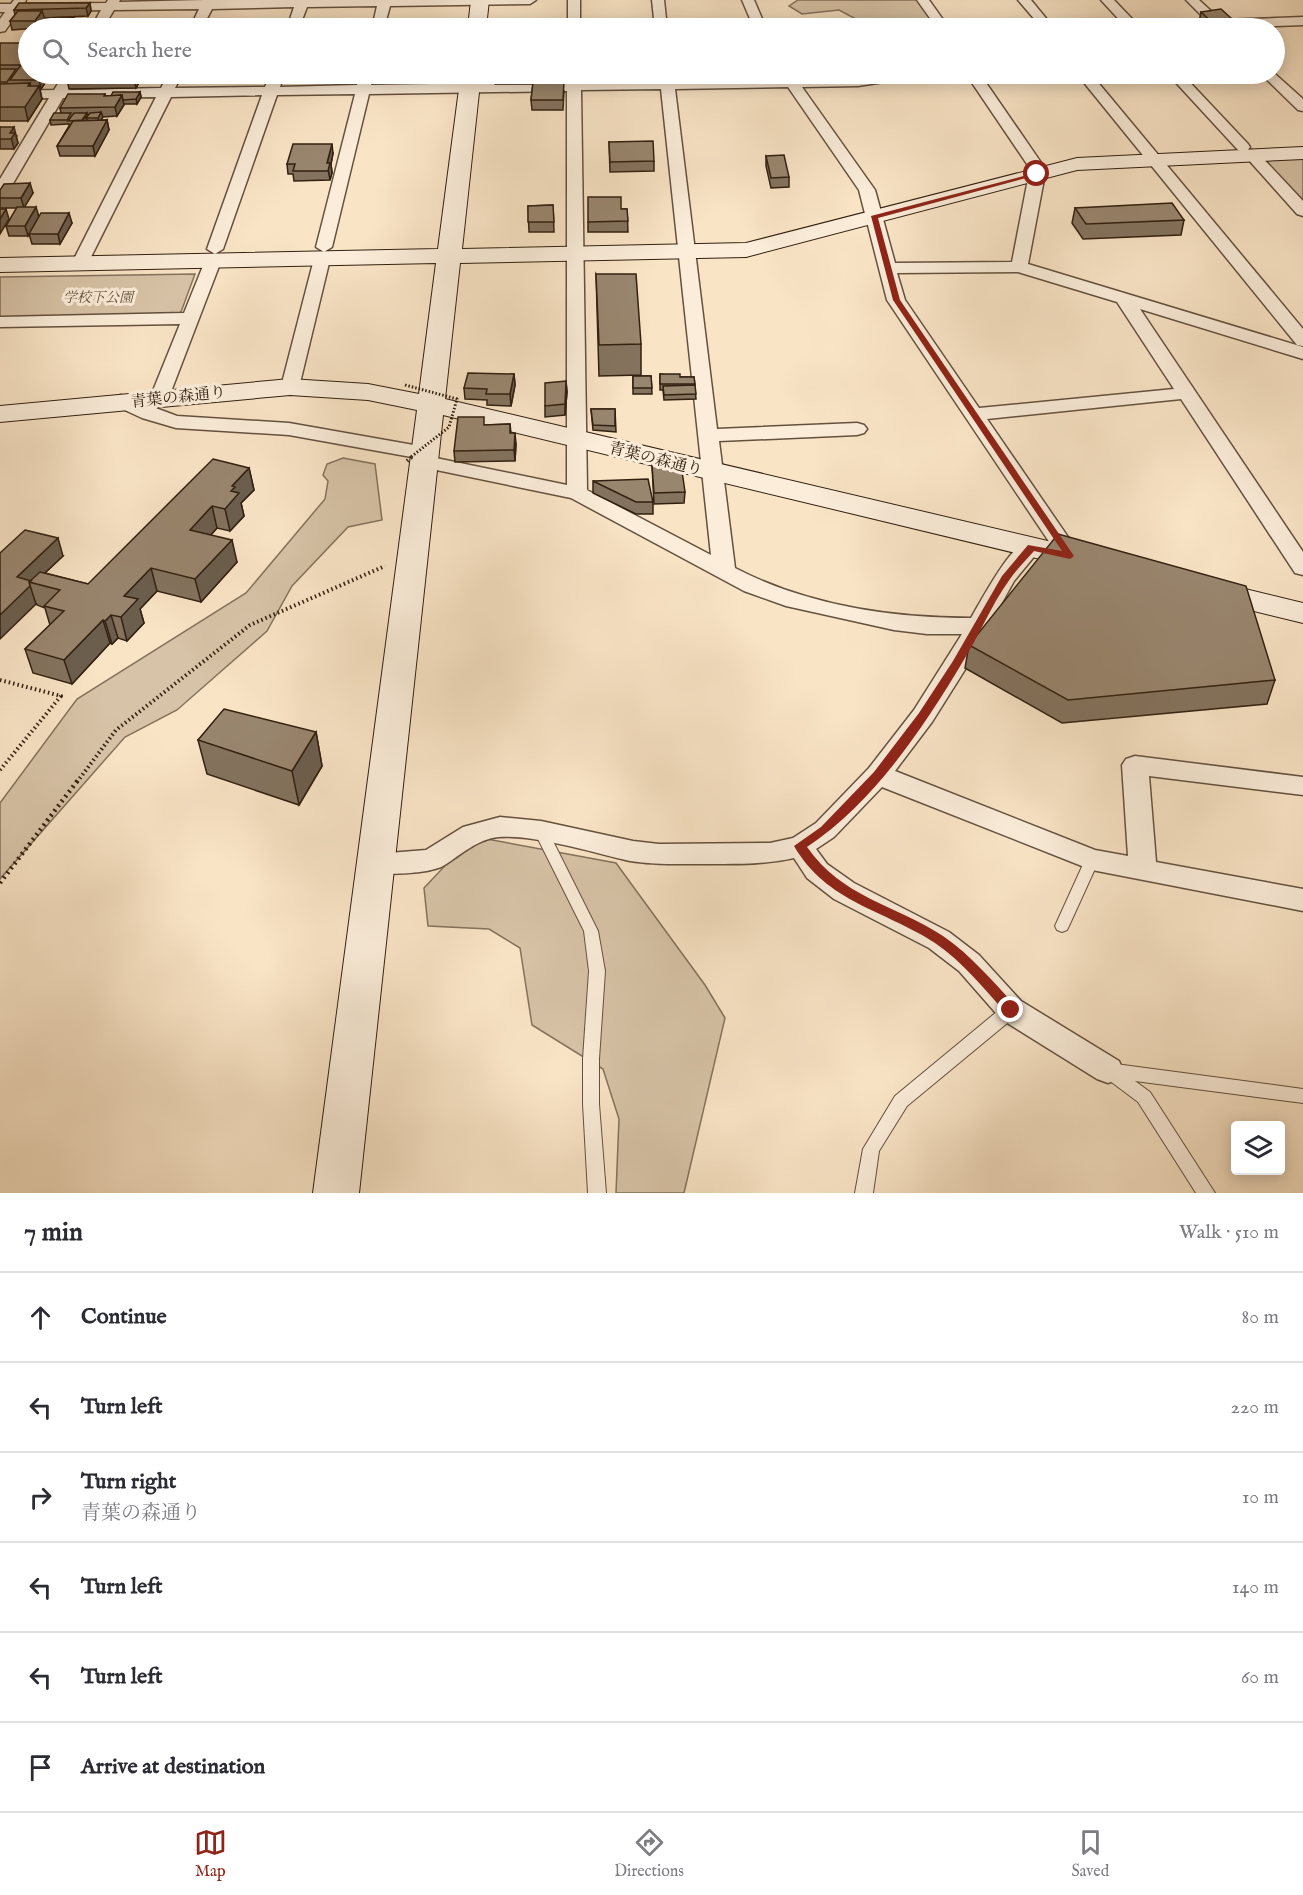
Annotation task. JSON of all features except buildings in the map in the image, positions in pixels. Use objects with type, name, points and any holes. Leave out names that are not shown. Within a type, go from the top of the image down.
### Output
[{"type":"street","points":[[478,18],[480,0]]},
{"type":"street","points":[[0,8],[17,4],[530,0]]},
{"type":"street","points":[[574,0],[574,18]]},
{"type":"street","points":[[658,0],[660,18]]},
{"type":"street","points":[[748,0],[756,18]]},
{"type":"street","points":[[923,0],[936,18]]},
{"type":"street","points":[[1024,0],[1039,18]]},
{"type":"street","points":[[1107,0],[1123,18]]},
{"type":"street","points":[[1192,0],[1211,18]]},
{"type":"street","points":[[381,18],[385,1]]},
{"type":"street","points":[[201,18],[209,2]]},
{"type":"street","points":[[103,18],[112,3]]},
{"type":"street","points":[[297,18],[302,3]]},
{"type":"street","points":[[0,27],[17,4]]},
{"type":"street","points":[[1285,23],[1302,22]]},
{"type":"street","points":[[0,192],[65,84]]},
{"type":"street","points":[[83,257],[170,84]]},
{"type":"street","points":[[160,398],[214,255],[273,84]]},
{"type":"street","points":[[290,387],[364,84]]},
{"type":"street","points":[[0,95],[362,90],[435,84]]},
{"type":"street","points":[[336,1193],[414,558],[419,459],[430,404],[471,84]]},
{"type":"street","points":[[574,84],[577,494]]},
{"type":"street","points":[[668,84],[724,571]]},
{"type":"street","points":[[792,84],[867,190],[896,300],[1070,556]]},
{"type":"street","points":[[980,84],[1036,169],[1019,267]]},
{"type":"street","points":[[1092,84],[1303,341]]},
{"type":"street","points":[[1184,84],[1303,211]]},
{"type":"street","points":[[1279,84],[1303,107]]},
{"type":"street","points":[[0,253],[83,257],[686,246],[746,250],[873,211],[1036,169],[1152,156],[1248,151],[1303,144]]},
{"type":"street","points":[[1248,151],[1303,153]]},
{"type":"street","points":[[0,265],[83,257]]},
{"type":"street","points":[[888,268],[1019,267],[1303,353]]},
{"type":"street","points":[[1124,299],[1303,568]]},
{"type":"street","points":[[0,322],[191,318]]},
{"type":"street","name":"青葉の森通り","points":[[0,414],[290,387],[368,392],[430,404],[1114,567]]},
{"type":"street","points":[[973,415],[1186,393]]},
{"type":"street","points":[[121,401],[149,414],[176,422],[289,429],[577,494],[752,586],[794,602],[864,618],[927,626],[979,626]]},
{"type":"street","points":[[708,435],[857,429]]},
{"type":"street","points":[[376,864],[430,860],[472,834],[500,827],[541,831],[633,851],[659,854],[770,853],[800,846],[825,830],[878,775],[923,716],[979,626],[1005,578],[1032,548]]},
{"type":"street","points":[[1181,583],[1303,613]]},
{"type":"street","points":[[1143,871],[1135,765],[1303,786]]},
{"type":"street","points":[[878,775],[1092,860],[1303,900]]},
{"type":"street","points":[[800,846],[817,871],[844,891],[939,940],[969,963],[1011,1010],[1108,1070]]},
{"type":"lane","points":[[541,831],[591,931],[597,971],[591,1059],[591,1104],[597,1193]]},
{"type":"lane","points":[[1062,926],[1092,860]]},
{"type":"lane","points":[[864,1193],[871,1149],[901,1101],[1011,1010]]},
{"type":"lane","points":[[1108,1070],[1303,1096]]},
{"type":"lane","points":[[1108,1070],[1144,1097],[1206,1193]]},
{"type":"path","points":[[405,385],[457,399],[448,427],[419,459]]},
{"type":"path","points":[[0,884],[116,730],[250,625],[393,562],[414,558]]},
{"type":"path","points":[[0,680],[61,696],[0,770]]},
{"type":"green space","points":[[798,0],[918,0],[930,18],[854,18],[839,10],[802,14],[789,6]]},
{"type":"green space","points":[[1303,158],[1303,206],[1265,164],[1269,160]]},
{"type":"green space","name":"学校下公園","points":[[195,274],[181,312],[166,318],[0,321],[0,277]]},
{"type":"green space","points":[[343,458],[375,464],[382,520],[348,527],[292,586],[267,631],[177,710],[125,737],[0,879],[0,803],[77,699],[246,593],[325,499],[328,481],[323,475],[327,464]]},
{"type":"green space","points":[[487,839],[616,863],[705,985],[725,1018],[684,1193],[616,1193],[619,1119],[603,1069],[532,1025],[520,948],[489,929],[428,926],[424,888],[455,855]]},
{"type":"route","points":[[1011,1010],[969,963],[939,940],[844,891],[817,871],[800,846],[825,830],[878,775],[923,716],[958,662],[1005,578],[1032,548],[1070,556],[896,300],[874,216],[1037,174]]}]
